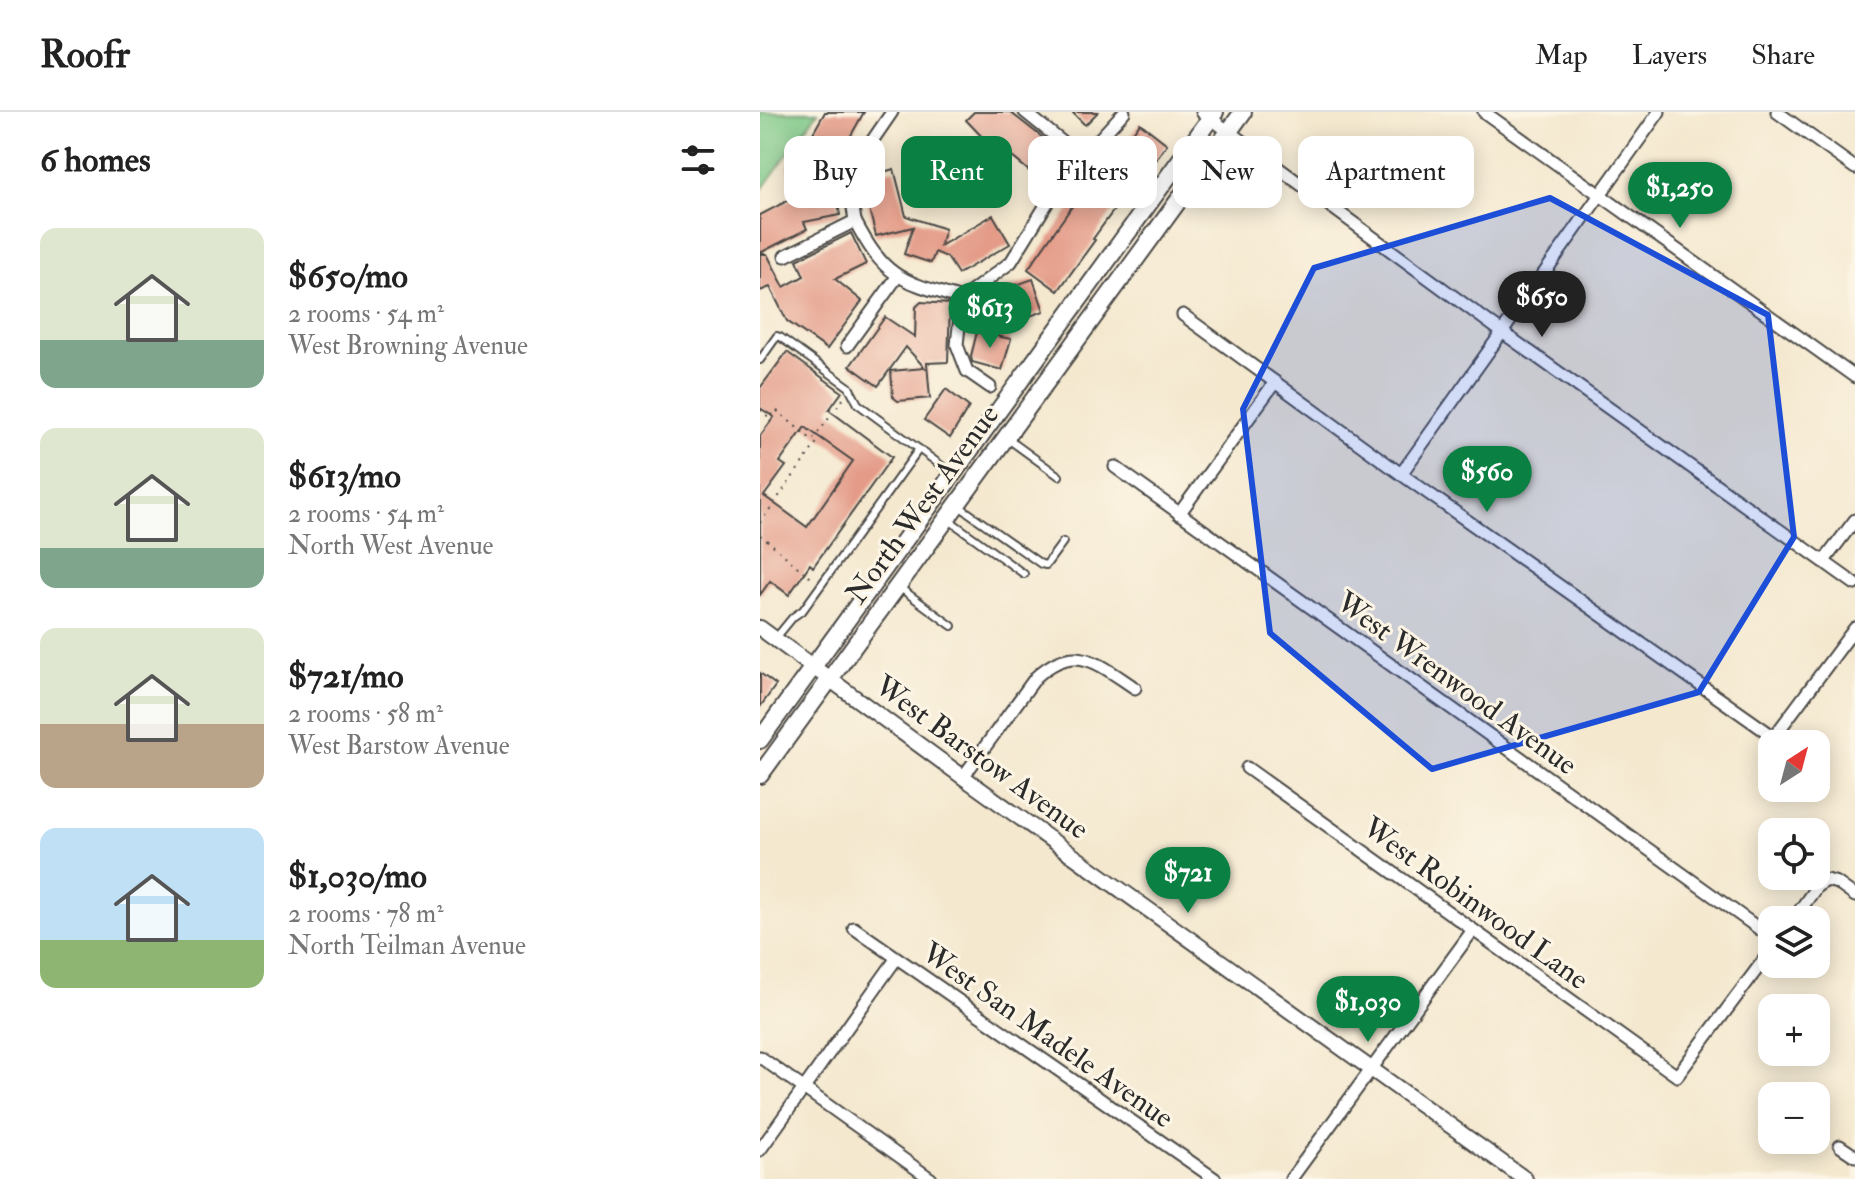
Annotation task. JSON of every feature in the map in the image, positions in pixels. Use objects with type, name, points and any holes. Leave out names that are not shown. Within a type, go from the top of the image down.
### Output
[{"type":"main road","name":"North West Avenue","points":[[760,775],[1243,112]]},
{"type":"main road","name":"North West Avenue","points":[[760,740],[1209,114]]},
{"type":"street","points":[[892,112],[848,176],[855,221],[871,252],[897,277],[962,299]]},
{"type":"street","points":[[1025,112],[1055,136]]},
{"type":"street","points":[[1102,136],[1124,112]]},
{"type":"street","points":[[1484,112],[1855,377]]},
{"type":"street","points":[[1401,474],[1659,112]]},
{"type":"street","points":[[1777,112],[1855,168]]},
{"type":"street","points":[[1209,114],[1228,132],[1502,332],[1855,584]]},
{"type":"street","points":[[990,387],[967,371],[957,345],[962,299],[1011,262],[1044,208]]},
{"type":"street","points":[[785,256],[855,221]]},
{"type":"street","points":[[847,346],[897,277]]},
{"type":"street","points":[[1183,315],[1401,474],[1774,737],[1855,628]]},
{"type":"street","points":[[1179,514],[1275,382]]},
{"type":"street","name":"West Wrenwood Avenue","points":[[1115,467],[1758,928]]},
{"type":"street","points":[[1824,561],[1855,520]]},
{"type":"street","name":"West Barstow Avenue","points":[[760,628],[1525,1179]]},
{"type":"street","points":[[963,777],[1036,677],[1049,665],[1065,657],[1082,658],[1100,664],[1135,688]]},
{"type":"street","name":"West Robinwood Lane","points":[[1247,768],[1677,1076],[1758,968]]},
{"type":"street","points":[[1803,906],[1817,886],[1827,880],[1855,896]]},
{"type":"street","name":"West San Madele Avenue","points":[[854,928],[1215,1179]]},
{"type":"street","points":[[1291,1179],[1473,930]]},
{"type":"street","points":[[760,1150],[896,959]]},
{"type":"street","points":[[760,1057],[931,1179]]},
{"type":"street","points":[[1840,1146],[1855,1156]]},
{"type":"lane","points":[[760,360],[780,337],[851,389],[858,404],[953,475]]},
{"type":"lane","points":[[760,340],[769,347]]},
{"type":"lane","points":[[1005,437],[1059,476]]},
{"type":"lane","points":[[775,639],[803,610],[919,449]]},
{"type":"lane","points":[[956,504],[1041,564],[1046,565],[1063,542]]},
{"type":"lane","points":[[946,518],[1024,574]]},
{"type":"lane","points":[[896,585],[952,626]]},
{"type":"path","points":[[812,441],[851,389]]},
{"type":"path","points":[[760,410],[770,418],[776,410],[816,444],[760,523]]},
{"type":"path","points":[[760,535],[821,586]]},
{"type":"highlighted area","points":[[1550,198],[1768,315],[1794,537],[1699,692],[1432,769],[1270,633],[1243,409],[1314,268]]},
{"type":"green space","points":[[760,112],[818,112],[801,136],[784,136],[784,159],[760,192]]},
{"type":"building","points":[[825,112],[864,112],[851,136],[811,136]]},
{"type":"building","points":[[974,112],[1010,112],[1041,136],[1028,136],[1028,170],[1012,157],[1012,136],[981,136],[966,120]]},
{"type":"building","points":[[1072,112],[1098,112],[1085,125]]},
{"type":"building","points":[[1140,123],[1157,136],[1131,136]]},
{"type":"building","points":[[1157,136],[1167,144],[1157,158]]},
{"type":"building","points":[[894,169],[901,208],[904,208],[906,216],[945,229],[940,246],[993,215],[1010,244],[958,274],[947,257],[935,252],[931,263],[904,254],[913,227],[876,236],[869,208],[885,208],[885,171]]},
{"type":"building","points":[[784,203],[784,208],[839,208],[840,215],[804,222],[807,229],[760,253],[760,215]]},
{"type":"building","points":[[1071,208],[1115,208],[1058,291],[1028,269]]},
{"type":"building","points":[[851,233],[866,264],[835,279],[862,301],[827,349],[787,321],[770,287],[760,291],[760,254],[767,254],[784,287],[804,276],[797,260]]},
{"type":"building","points":[[1033,279],[1044,311],[988,331],[977,299]]},
{"type":"building","points":[[921,302],[950,304],[948,362],[927,363],[930,398],[898,401],[893,397],[891,371],[925,368],[906,347],[878,386],[850,366],[885,317],[915,337],[916,307]]},
{"type":"building","points":[[977,332],[1011,339],[1002,370],[972,362]]},
{"type":"building","points":[[787,352],[842,392],[829,410],[892,457],[813,567],[810,564],[789,595],[770,581],[760,595],[760,436],[774,417],[760,408],[760,388]],"holes":[[[805,427],[853,461],[807,527],[764,496],[786,466],[780,462]]]},
{"type":"building","points":[[946,389],[969,407],[950,438],[924,420]]},
{"type":"building","points":[[760,673],[776,685],[760,707]]}]
